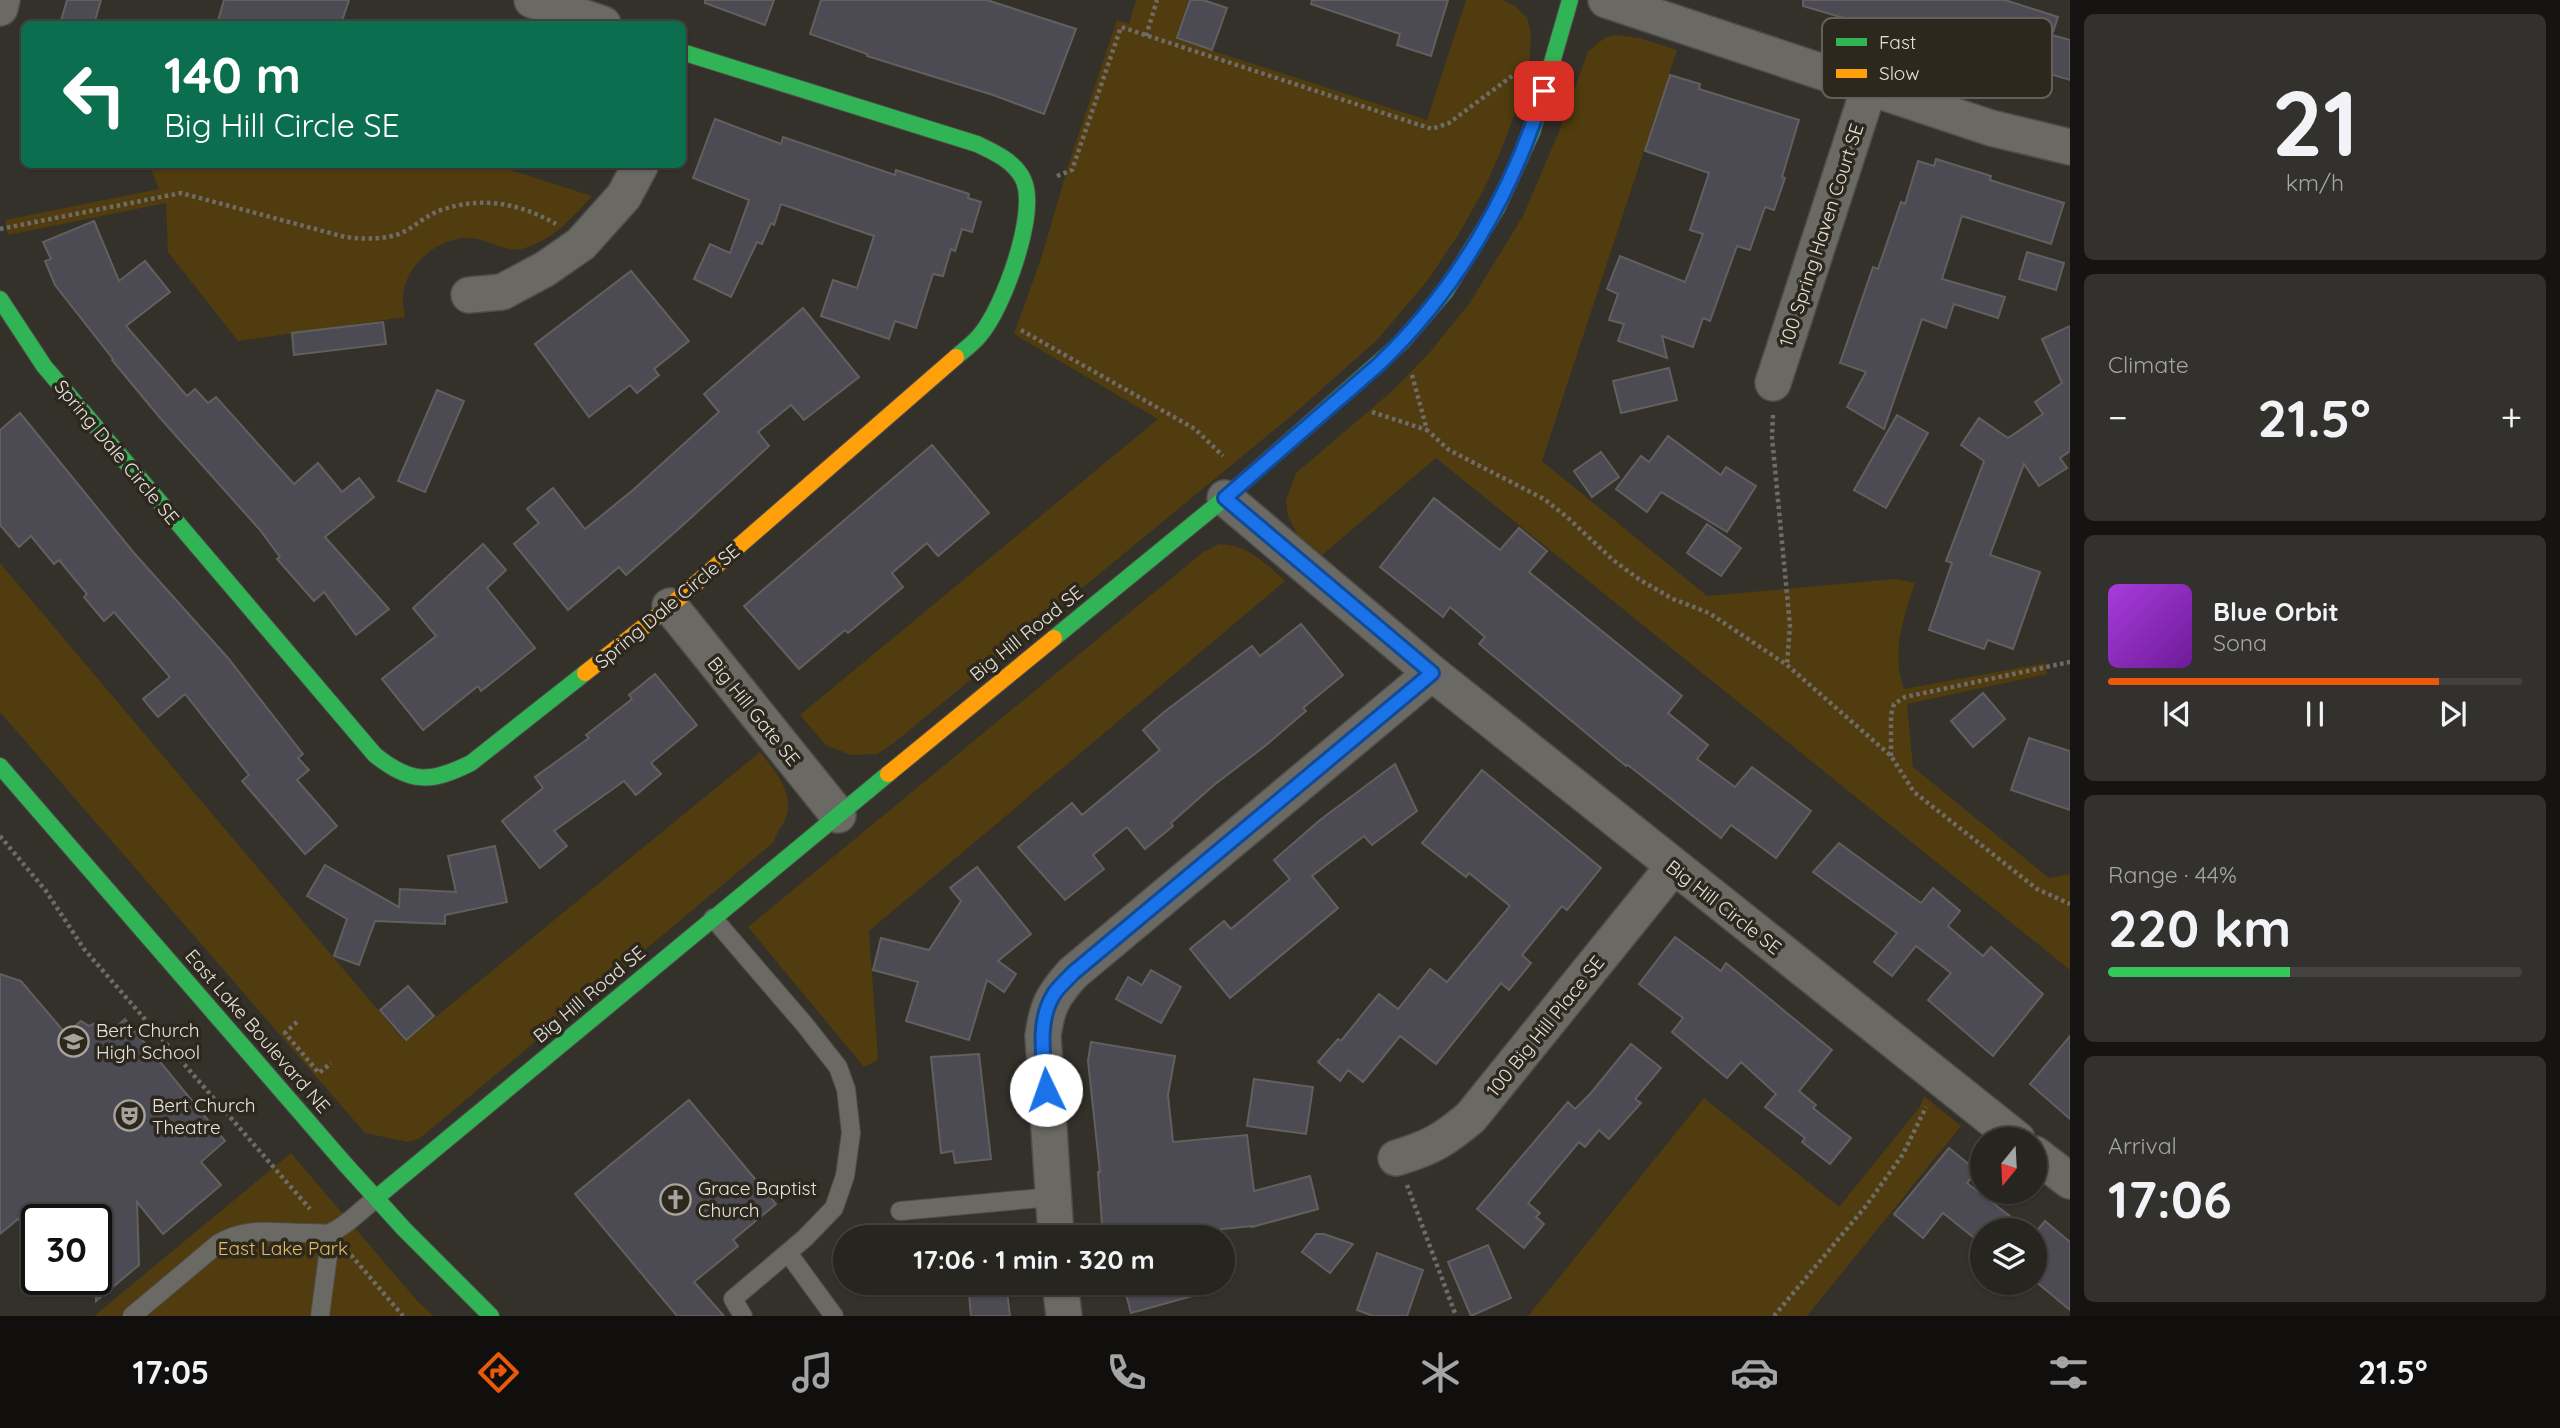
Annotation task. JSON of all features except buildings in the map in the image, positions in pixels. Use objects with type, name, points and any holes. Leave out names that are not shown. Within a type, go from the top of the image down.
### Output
[{"type":"street","points":[[0,8],[2,0]]},
{"type":"street","points":[[532,0],[594,21]]},
{"type":"street","name":"Big Hill Road SE","points":[[376,1198],[1236,488],[1402,342],[1445,292],[1497,208],[1532,132],[1570,0]]},
{"type":"street","points":[[1606,0],[1822,72]]},
{"type":"street","points":[[686,53],[977,144],[1001,155],[1016,168],[1027,187]]},
{"type":"street","name":"100 Spring Haven Court SE","points":[[1773,383],[1866,98]]},
{"type":"street","points":[[1900,98],[1991,128],[2070,147]]},
{"type":"street","points":[[469,295],[502,292],[582,244],[624,196],[639,168]]},
{"type":"street","name":"Spring Dale Circle SE","points":[[0,299],[44,366],[375,755],[394,772],[418,778],[445,776],[471,763],[670,606],[981,335],[1012,272],[1029,210],[1027,187]]},
{"type":"street","name":"Big Hill Circle SE","points":[[1236,488],[1432,673],[2002,1127]]},
{"type":"street","name":"Big Hill Gate SE","points":[[670,606],[838,815]]},
{"type":"street","points":[[1055,1225],[1042,1036],[1046,1013],[1054,994],[1073,973],[1432,673]]},
{"type":"street","name":"East Lake Boulevard NE","points":[[0,766],[376,1198],[491,1316]]},
{"type":"street","name":"100 Big Hill Place SE","points":[[1396,1158],[1425,1150],[1447,1137],[1471,1117],[1673,867]]},
{"type":"street","points":[[2048,1164],[2070,1181]]},
{"type":"street","points":[[1061,1295],[1064,1316]]},
{"type":"lane","points":[[713,918],[838,1067],[846,1089],[851,1133],[845,1176],[834,1208],[733,1299],[743,1316]]},
{"type":"lane","points":[[132,1316],[219,1243],[233,1236],[247,1231],[331,1233],[376,1198]]},
{"type":"lane","points":[[900,1211],[1052,1198]]},
{"type":"lane","points":[[320,1316],[331,1233]]},
{"type":"lane","points":[[788,1252],[834,1316]]},
{"type":"path","points":[[1146,36],[1157,0]]},
{"type":"path","points":[[1027,187],[1072,170],[1121,27],[1432,129],[1449,123],[1522,69]]},
{"type":"path","points":[[0,229],[181,193],[345,237],[372,240],[400,233],[439,211],[468,203],[511,205],[533,211],[582,244]]},
{"type":"path","points":[[993,315],[1195,429],[1236,488]]},
{"type":"path","points":[[1402,342],[1427,430]]},
{"type":"path","points":[[1773,383],[1772,437],[1790,626],[1787,665]]},
{"type":"path","points":[[1339,400],[1427,430],[1449,450],[1544,499],[1613,560],[1640,580],[1673,599],[1709,613],[1787,665],[1891,756],[1914,792],[2037,889],[2070,904]]},
{"type":"path","points":[[1891,756],[1891,715],[1894,704],[1905,697],[2070,662]]},
{"type":"path","points":[[0,836],[46,891],[84,949],[403,1316]]},
{"type":"path","points":[[296,1022],[285,1032],[319,1073],[331,1063]]},
{"type":"path","points":[[1776,1315],[1866,1206],[1903,1154],[1939,1078]]},
{"type":"path","points":[[1396,1158],[1456,1316]]},
{"type":"green space","points":[[1136,0],[1188,0],[1176,39],[1427,120],[1466,0],[1503,0],[1515,6],[1527,18],[1531,32],[1529,73],[1503,146],[1483,191],[1457,237],[1427,281],[1378,339],[1296,412],[895,742],[877,754],[851,755],[826,745],[800,715],[1158,419],[1014,334],[1041,259],[1070,160],[1117,20],[1129,24]]},
{"type":"green space","points":[[1615,35],[1639,38],[1677,50],[1542,461],[1707,596],[1896,579],[1915,583],[1900,636],[1900,676],[1904,689],[2046,663],[2047,674],[1907,704],[1913,767],[2049,878],[2070,874],[2070,970],[1436,458],[1322,555],[1297,534],[1288,516],[1286,500],[1296,473],[1391,392],[1430,352],[1469,304],[1523,216],[1558,134],[1588,51],[1606,37]]},
{"type":"green space","points":[[151,168],[504,168],[592,196],[553,234],[525,248],[507,248],[465,238],[452,240],[429,252],[411,271],[406,283],[403,298],[405,317],[238,341],[168,252],[166,203],[8,235],[5,220],[159,189]]},
{"type":"green space","points":[[1219,544],[1248,551],[1285,581],[869,931],[878,1060],[864,1067],[748,927],[1202,553]]},
{"type":"green space","points":[[0,563],[405,1042],[760,752],[783,784],[788,802],[784,822],[774,842],[420,1138],[408,1142],[365,1133],[0,712]]},
{"type":"green space","points":[[1924,1096],[1961,1126],[1807,1316],[1528,1316],[1704,1098],[1839,1207],[1919,1108]]},
{"type":"green space","name":"East Lake Park","points":[[291,1153],[419,1303],[434,1316],[94,1316]]},
{"type":"traffic: fast","points":[[1054,638],[1225,498],[1402,342],[1445,292],[1497,208],[1532,132],[1570,0]]},
{"type":"traffic: fast","points":[[686,53],[977,144],[1014,167],[1023,179],[1027,194],[1026,213],[1016,259],[1008,283],[989,322],[978,338],[956,357]]},
{"type":"traffic: fast","points":[[0,299],[44,366],[375,755],[388,764],[411,776],[422,777],[433,777],[457,770],[471,763],[585,673]]},
{"type":"traffic: fast","points":[[0,766],[345,1164],[404,1229],[491,1316]]},
{"type":"traffic: fast","points":[[376,1198],[888,774]]},
{"type":"traffic: slow","points":[[585,673],[670,606],[956,357]]},
{"type":"traffic: slow","points":[[888,774],[1054,638]]},
{"type":"place","name":"Bert Church High School","points":[[73,1041]]},
{"type":"place","name":"Bert Church Theatre","points":[[129,1116]]},
{"type":"place","name":"Grace Baptist Church","points":[[675,1199]]},
{"type":"route","points":[[1046,1090],[1042,1036],[1046,1013],[1054,994],[1073,973],[1432,673],[1225,498],[1378,365],[1402,342],[1445,292],[1497,208],[1532,132],[1544,91]]}]
